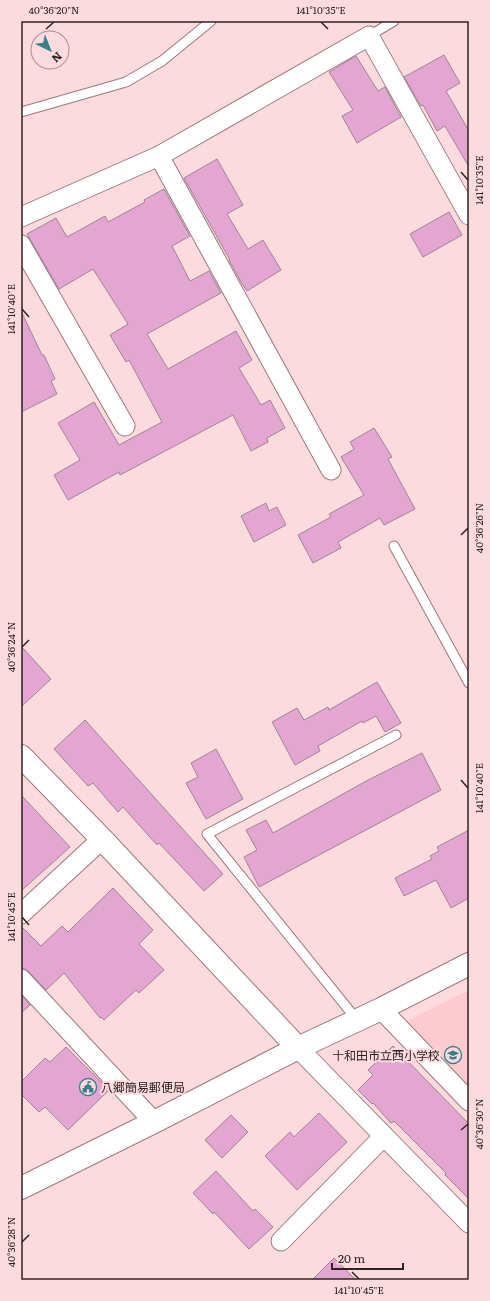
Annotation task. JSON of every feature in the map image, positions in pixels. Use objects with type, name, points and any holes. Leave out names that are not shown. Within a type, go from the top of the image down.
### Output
[{"type":"street","points":[[21,217],[158,156],[369,36],[469,215]]},
{"type":"street","points":[[158,156],[331,470]]},
{"type":"street","points":[[21,245],[125,426]]},
{"type":"street","points":[[21,756],[102,839],[298,1048],[469,1223]]},
{"type":"street","points":[[21,914],[102,839]]},
{"type":"street","points":[[21,1188],[298,1048],[381,1009],[469,964]]},
{"type":"street","points":[[21,979],[154,1122]]},
{"type":"street","points":[[381,1009],[469,1101]]},
{"type":"street","points":[[281,1242],[384,1136]]},
{"type":"lane","points":[[21,112],[126,82],[162,61],[212,21]]},
{"type":"lane","points":[[369,36],[394,21]]},
{"type":"lane","points":[[394,546],[469,683]]},
{"type":"lane","points":[[357,1020],[207,834],[396,735]]},
{"type":"shaded area","name":"十和田市立西小学校","points":[[469,990],[469,1088],[405,1022]]},
{"type":"building","points":[[444,55],[460,83],[446,91],[469,131],[469,167],[445,126],[437,131],[423,105],[421,106],[404,77]]},
{"type":"building","points":[[356,56],[378,91],[385,87],[401,117],[357,143],[342,116],[353,110],[329,72]]},
{"type":"building","points":[[217,159],[243,205],[227,214],[248,249],[263,240],[281,270],[247,291],[184,178]]},
{"type":"building","points":[[164,189],[190,236],[172,246],[190,281],[209,271],[221,293],[147,334],[168,369],[236,331],[252,360],[239,368],[261,405],[270,400],[285,428],[267,438],[268,442],[251,451],[233,415],[120,475],[119,472],[68,500],[54,475],[80,460],[58,423],[94,402],[119,445],[162,422],[129,360],[126,362],[110,335],[128,324],[93,269],[59,289],[27,234],[56,218],[67,237],[105,216],[108,222],[145,202],[144,200]]},
{"type":"building","points":[[449,212],[462,235],[423,257],[410,234]]},
{"type":"building","points":[[21,311],[55,379],[51,381],[57,394],[21,412]]},
{"type":"building","points":[[374,428],[392,457],[388,459],[415,509],[384,525],[380,518],[338,542],[341,548],[313,563],[298,535],[331,517],[329,514],[364,495],[341,457],[354,449],[350,442]]},
{"type":"building","points":[[266,503],[269,511],[277,507],[286,525],[254,542],[241,516]]},
{"type":"building","points":[[21,646],[51,679],[21,707]]},
{"type":"building","points":[[377,682],[401,723],[385,732],[376,716],[363,723],[362,721],[318,746],[320,751],[295,765],[272,722],[297,708],[304,720],[328,707],[329,710]]},
{"type":"building","points":[[85,720],[223,874],[204,891],[159,843],[157,845],[123,807],[118,812],[93,783],[88,786],[54,749]]},
{"type":"building","points":[[216,749],[243,799],[206,819],[186,783],[198,777],[191,763]]},
{"type":"building","points":[[422,753],[441,790],[259,887],[244,857],[257,850],[246,830],[266,820],[273,833],[368,780]]},
{"type":"building","points":[[21,795],[70,847],[21,891]]},
{"type":"building","points":[[469,830],[469,898],[451,908],[436,880],[404,896],[395,878],[432,859],[430,856],[439,851],[437,847]]},
{"type":"building","points":[[113,888],[153,930],[139,944],[164,970],[139,993],[136,990],[104,1020],[101,1017],[100,1018],[64,973],[46,990],[29,972],[21,968],[21,926],[41,946],[62,926],[68,932]]},
{"type":"building","points":[[21,995],[30,1005],[21,1013]]},
{"type":"building","points":[[393,1046],[469,1124],[469,1199],[445,1175],[446,1173],[394,1121],[391,1123],[373,1103],[372,1104],[358,1090],[373,1075],[368,1070]]},
{"type":"building","points":[[66,1047],[109,1090],[68,1130],[45,1107],[39,1112],[21,1094],[21,1082],[45,1058],[50,1062]]},
{"type":"building","points":[[319,1113],[347,1142],[297,1190],[265,1156],[290,1132],[294,1137]]},
{"type":"building","points":[[231,1115],[248,1132],[222,1158],[205,1140]]},
{"type":"building","points":[[216,1171],[253,1211],[255,1209],[273,1227],[249,1249],[214,1212],[213,1214],[193,1193]]},
{"type":"building","points":[[334,1258],[356,1280],[312,1280]]},
{"type":"place","name":"十和田市立西小学校","points":[[453,1055]]},
{"type":"place","name":"八郷簡易郵便局","points":[[88,1087]]}]
